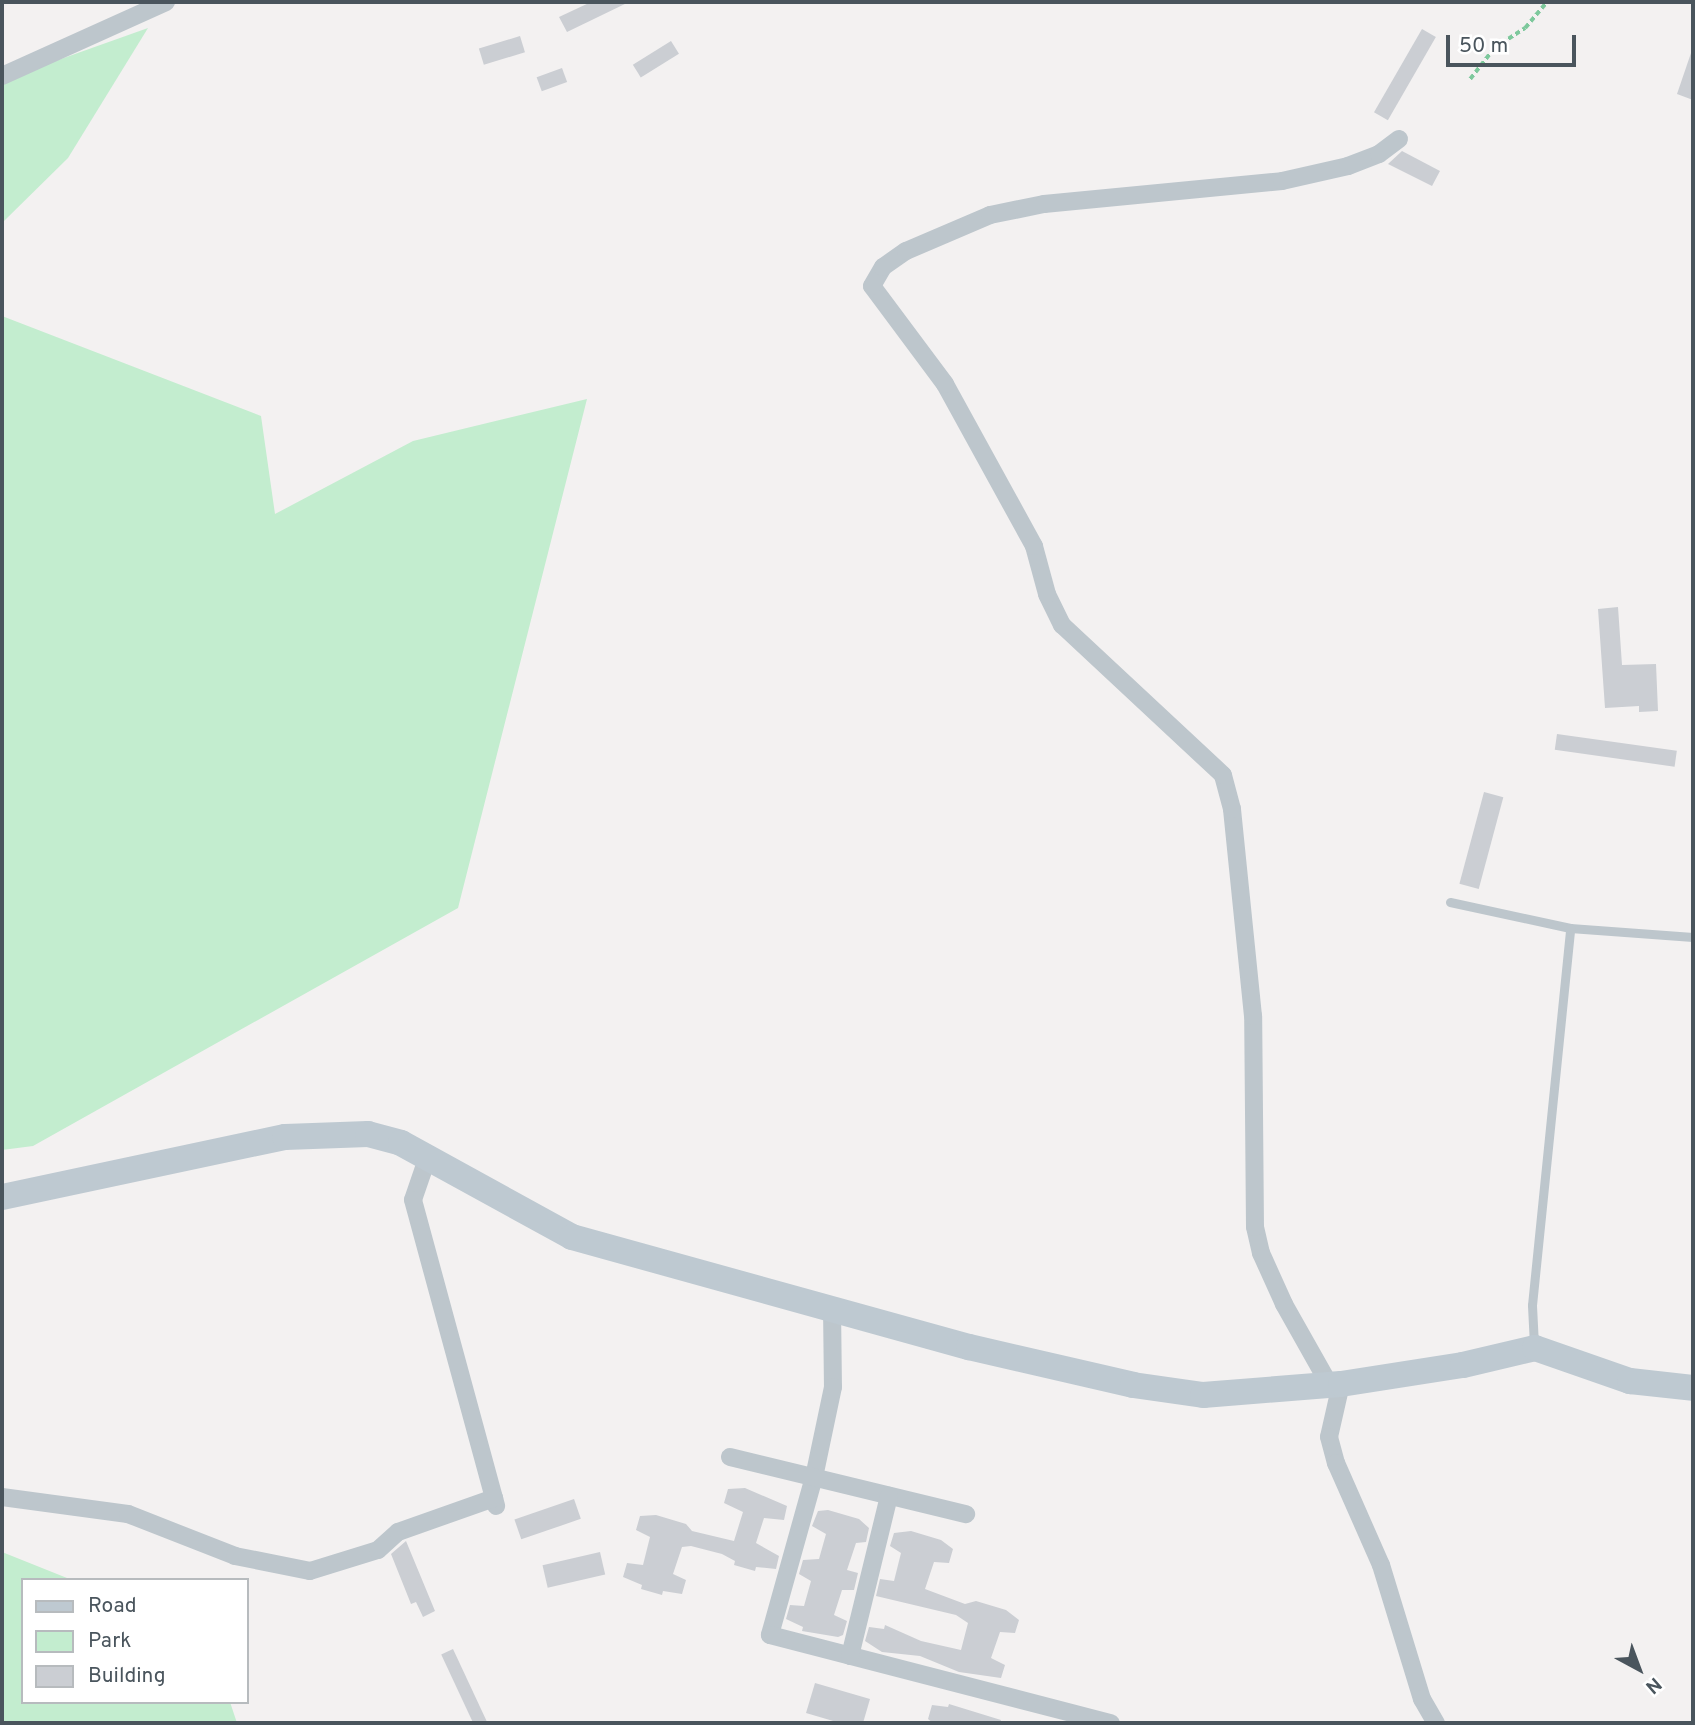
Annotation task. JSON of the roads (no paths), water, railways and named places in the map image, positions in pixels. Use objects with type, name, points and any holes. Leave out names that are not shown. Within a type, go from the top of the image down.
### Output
[{"type":"street","points":[[2,76],[166,2]]},
{"type":"street","points":[[1399,139],[1379,155],[1282,181],[1044,204],[990,215],[906,251],[883,267],[872,286],[945,384],[1034,546],[1047,594],[1062,625],[1223,775],[1232,809],[1253,1016],[1255,1227],[1261,1254],[1284,1304],[1335,1384],[1329,1437],[1336,1463],[1381,1565],[1418,1689],[1436,1723]]},
{"type":"street","points":[[2,1197],[316,1134],[381,1136],[572,1237],[968,1346],[1160,1390],[1203,1395],[1335,1384],[1463,1365],[1535,1348],[1630,1381],[1693,1388]]},
{"type":"street","points":[[2,1497],[128,1514],[235,1556],[310,1571],[378,1549],[398,1532],[495,1503],[413,1200],[427,1159]]},
{"type":"street","points":[[832,1307],[833,1387],[814,1477],[770,1635],[1111,1723]]},
{"type":"street","points":[[730,1457],[966,1514]]},
{"type":"street","points":[[850,1656],[889,1496]]},
{"type":"lane","points":[[1450,902],[1570,928],[1693,937]]},
{"type":"lane","points":[[1535,1348],[1532,1305],[1570,928]]}]
